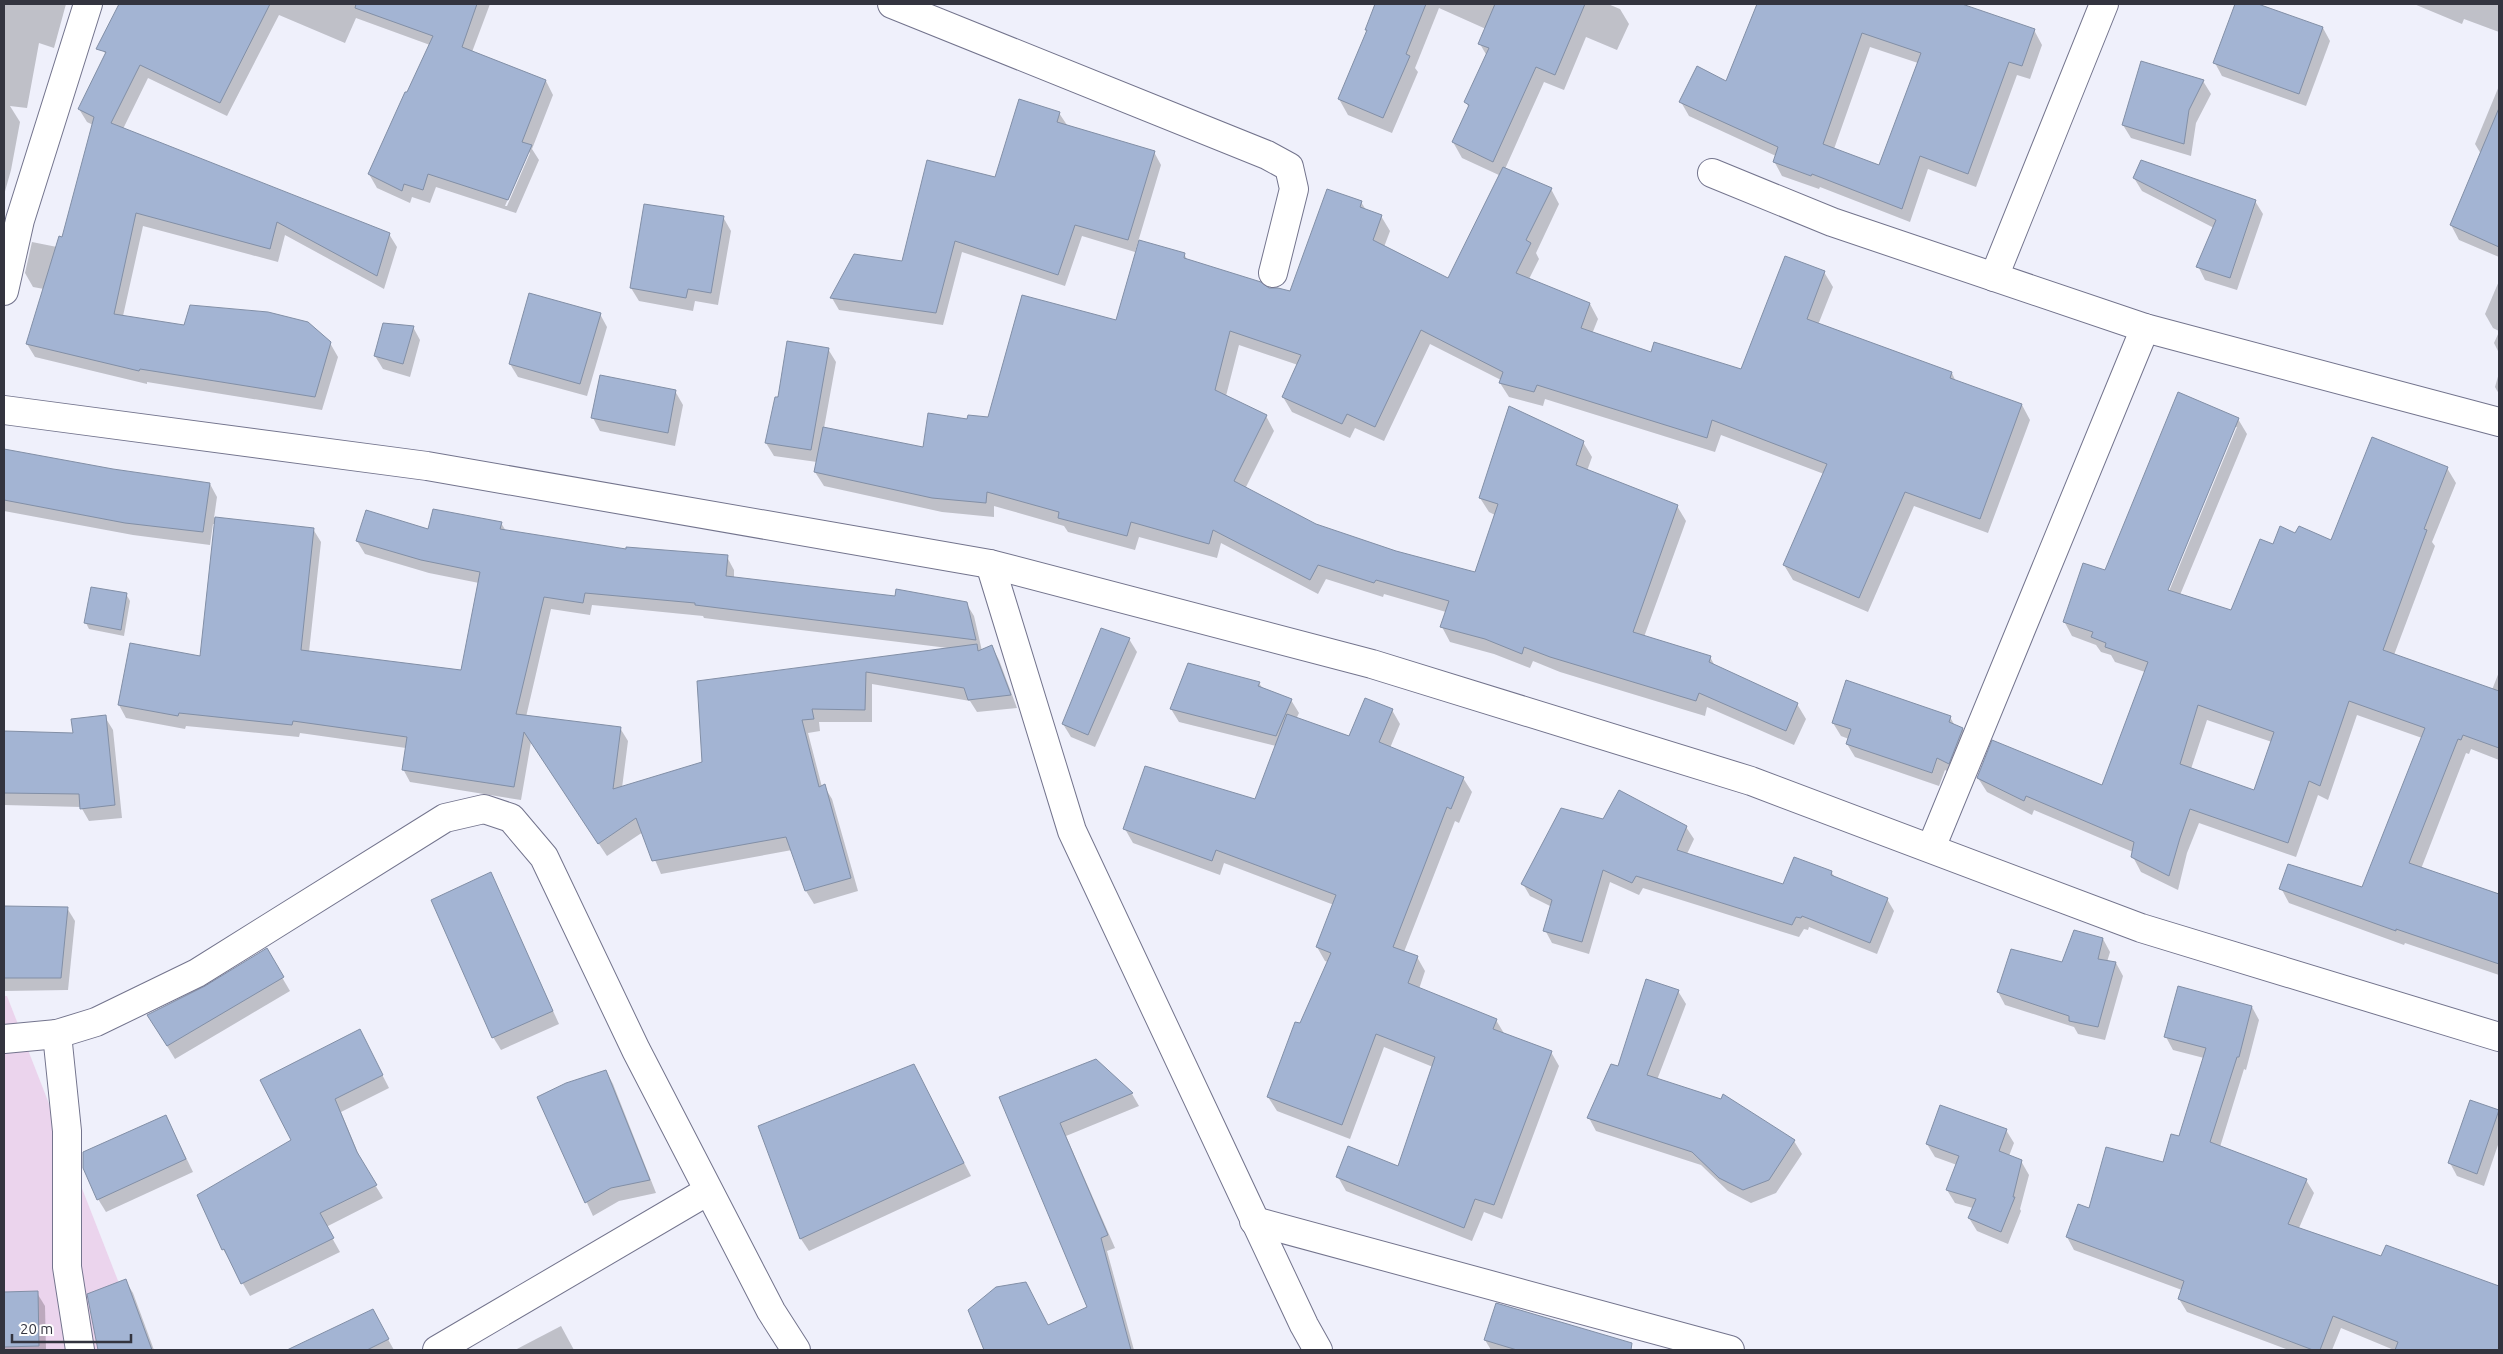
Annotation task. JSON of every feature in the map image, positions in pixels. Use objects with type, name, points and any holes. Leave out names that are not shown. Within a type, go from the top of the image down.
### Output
[{"type":"street","points":[[4,291],[20,220],[88,4]]},
{"type":"street","points":[[892,4],[1267,155],[1288,167],[1294,189],[1274,273]]},
{"type":"street","points":[[1994,277],[2104,4]]},
{"type":"street","points":[[1712,173],[1832,222],[2145,328],[2499,422]]},
{"type":"street","points":[[1931,848],[2145,328]]},
{"type":"street","points":[[4,410],[428,466],[990,564],[1372,664],[1751,781],[2141,928],[2499,1037]]},
{"type":"street","points":[[990,564],[1072,832],[1254,1221],[1318,1350]]},
{"type":"street","points":[[4,1039],[57,1034],[96,1022],[197,973],[445,818],[484,809],[511,818],[544,857],[636,1050],[708,1191],[771,1311],[796,1350]]},
{"type":"street","points":[[57,1034],[67,1131],[67,1267],[80,1350]]},
{"type":"street","points":[[437,1350],[708,1191]]},
{"type":"street","points":[[1254,1221],[1730,1350]]},
{"type":"shaded area","points":[[4,996],[7,996],[145,1350],[4,1350]]},
{"type":"building","points":[[119,4],[270,4],[220,103],[140,65],[111,123],[390,233],[377,276],[277,222],[270,249],[136,213],[114,314],[184,325],[190,305],[268,312],[308,322],[331,342],[315,397],[140,369],[139,371],[26,344],[59,236],[62,237],[94,117],[78,109],[106,52],[96,49]]},
{"type":"building","points":[[356,4],[477,4],[462,47],[546,80],[522,142],[532,145],[508,200],[428,174],[423,190],[404,184],[402,191],[368,174],[433,36],[355,8]]},
{"type":"building","points":[[1375,4],[1426,4],[1406,54],[1410,56],[1383,118],[1338,99],[1367,30],[1365,30]]},
{"type":"building","points":[[1495,4],[1585,4],[1555,75],[1536,67],[1493,162],[1452,142],[1469,105],[1464,102],[1489,48],[1478,44]]},
{"type":"building","points":[[1757,4],[1962,4],[2035,29],[2022,66],[2009,62],[1968,174],[1920,156],[1902,209],[1812,174],[1811,176],[1773,162],[1778,147],[1679,102],[1697,66],[1726,81]],"holes":[[[1862,33],[1921,53],[1879,165],[1823,144]]]},
{"type":"building","points":[[2235,4],[2258,4],[2323,27],[2299,94],[2213,63]]},
{"type":"building","points":[[2141,61],[2204,80],[2189,110],[2184,144],[2122,125]]},
{"type":"building","points":[[1019,99],[1060,112],[1057,122],[1155,151],[1128,240],[1075,225],[1058,275],[955,241],[936,313],[830,298],[854,254],[902,261],[927,160],[995,177]]},
{"type":"building","points":[[2499,108],[2499,247],[2450,225]]},
{"type":"building","points":[[2141,160],[2256,200],[2230,278],[2196,267],[2216,220],[2133,178]]},
{"type":"building","points":[[1503,167],[1552,188],[1526,240],[1531,243],[1516,273],[1590,303],[1581,328],[1651,352],[1654,342],[1741,369],[1785,256],[1825,271],[1807,319],[1952,372],[1950,378],[2022,404],[1980,519],[1905,492],[1859,598],[1783,565],[1827,464],[1712,420],[1707,438],[1537,385],[1534,392],[1499,383],[1503,372],[1421,330],[1375,427],[1347,414],[1342,424],[1282,397],[1301,355],[1230,331],[1215,390],[1267,415],[1234,481],[1316,524],[1396,551],[1475,572],[1498,504],[1479,498],[1509,406],[1584,441],[1576,465],[1678,505],[1633,632],[1711,656],[1709,662],[1798,703],[1786,731],[1699,693],[1696,701],[1550,657],[1524,647],[1522,654],[1485,639],[1440,627],[1449,601],[1376,580],[1374,583],[1318,565],[1310,580],[1213,530],[1209,544],[1131,522],[1127,536],[1058,518],[1059,512],[987,492],[986,503],[932,498],[814,472],[823,427],[923,447],[928,413],[967,419],[968,415],[988,417],[1022,295],[1116,320],[1139,240],[1185,253],[1184,258],[1261,282],[1269,288],[1290,291],[1327,189],[1362,201],[1360,207],[1382,215],[1373,240],[1448,278]]},
{"type":"building","points":[[644,204],[724,216],[711,293],[688,289],[686,298],[630,288]]},
{"type":"building","points":[[529,293],[601,313],[580,384],[509,364]]},
{"type":"building","points":[[383,323],[414,326],[403,364],[374,356]]},
{"type":"building","points":[[787,341],[829,348],[811,450],[765,443],[775,397],[778,397]]},
{"type":"building","points":[[600,375],[676,390],[668,433],[591,418]]},
{"type":"building","points":[[2178,392],[2239,418],[2168,590],[2231,610],[2260,539],[2273,544],[2280,526],[2295,533],[2299,526],[2331,540],[2372,437],[2448,467],[2424,529],[2427,530],[2383,650],[2499,691],[2499,748],[2463,735],[2461,740],[2458,739],[2409,863],[2499,894],[2499,964],[2396,929],[2396,931],[2279,889],[2288,864],[2362,887],[2425,728],[2349,701],[2320,786],[2309,781],[2288,843],[2190,809],[2169,876],[2131,857],[2134,842],[2026,796],[2024,801],[1977,778],[1992,740],[2102,785],[2148,662],[2105,647],[2106,643],[2091,637],[2093,632],[2063,622],[2083,563],[2105,570]],"holes":[[[2198,705],[2274,732],[2254,790],[2180,764]]]},
{"type":"building","points":[[4,449],[113,469],[210,483],[203,532],[125,523],[4,500]]},
{"type":"building","points":[[433,509],[502,522],[500,529],[626,549],[626,547],[728,555],[726,576],[895,596],[896,589],[967,602],[976,640],[695,605],[695,603],[585,593],[583,603],[544,597],[516,714],[621,727],[613,789],[702,762],[697,681],[977,644],[978,651],[992,645],[1011,695],[968,700],[964,688],[866,672],[865,710],[812,709],[814,719],[802,720],[819,787],[825,784],[851,878],[805,891],[786,837],[652,861],[636,818],[598,844],[524,732],[514,787],[402,770],[407,737],[293,721],[292,725],[179,713],[178,716],[118,705],[130,643],[200,656],[215,517],[314,528],[301,650],[461,670],[480,572],[421,560],[356,541],[366,510],[428,529]]},
{"type":"building","points":[[91,587],[127,593],[121,630],[84,623]]},
{"type":"building","points":[[1101,628],[1130,638],[1088,735],[1062,724]]},
{"type":"building","points":[[1188,663],[1260,682],[1258,686],[1292,699],[1276,736],[1170,709]]},
{"type":"building","points":[[1846,680],[1951,716],[1949,722],[1963,728],[1949,764],[1937,758],[1932,773],[1846,744],[1851,729],[1832,723]]},
{"type":"building","points":[[1365,698],[1393,709],[1379,742],[1464,777],[1451,809],[1447,807],[1393,947],[1418,956],[1408,983],[1497,1019],[1493,1029],[1552,1051],[1494,1205],[1475,1199],[1464,1228],[1336,1177],[1348,1146],[1398,1166],[1435,1057],[1376,1034],[1342,1125],[1267,1097],[1295,1022],[1300,1023],[1331,953],[1316,947],[1336,895],[1216,850],[1212,861],[1123,829],[1145,766],[1255,799],[1287,714],[1349,736]]},
{"type":"building","points":[[106,715],[115,805],[80,809],[79,794],[4,793],[4,731],[73,733],[71,719]]},
{"type":"building","points":[[1619,790],[1687,826],[1677,850],[1783,884],[1794,857],[1832,871],[1831,875],[1888,898],[1870,943],[1802,916],[1801,918],[1796,917],[1792,925],[1636,876],[1632,883],[1603,870],[1582,942],[1543,931],[1552,900],[1521,884],[1561,808],[1603,819]]},
{"type":"building","points":[[491,872],[553,1011],[492,1038],[431,900]]},
{"type":"building","points":[[4,906],[68,907],[61,978],[4,978]]},
{"type":"building","points":[[2074,930],[2103,938],[2098,959],[2116,962],[2098,1027],[2069,1021],[2069,1016],[1997,992],[2011,949],[2062,962]]},
{"type":"building","points":[[267,948],[284,977],[167,1046],[147,1015],[205,986]]},
{"type":"building","points":[[1646,979],[1679,990],[1647,1075],[1721,1099],[1723,1094],[1795,1140],[1769,1180],[1743,1190],[1719,1178],[1692,1152],[1587,1118],[1611,1064],[1618,1066]]},
{"type":"building","points":[[2178,986],[2252,1006],[2239,1057],[2237,1057],[2210,1142],[2307,1179],[2288,1224],[2381,1256],[2386,1245],[2499,1286],[2499,1350],[2395,1350],[2398,1342],[2333,1316],[2320,1350],[2313,1350],[2178,1299],[2184,1281],[2066,1237],[2078,1204],[2089,1208],[2106,1147],[2163,1162],[2171,1134],[2179,1136],[2206,1048],[2164,1037]]},
{"type":"building","points":[[360,1029],[383,1075],[335,1099],[357,1152],[377,1185],[320,1213],[334,1238],[241,1284],[224,1249],[222,1250],[197,1195],[291,1140],[260,1080]]},
{"type":"building","points":[[1096,1059],[1133,1093],[1060,1123],[1108,1235],[1101,1238],[1131,1350],[984,1350],[968,1310],[996,1287],[1026,1282],[1048,1325],[1087,1307],[999,1097]]},
{"type":"building","points":[[914,1064],[964,1163],[800,1239],[758,1126]]},
{"type":"building","points":[[606,1070],[650,1180],[611,1188],[585,1203],[537,1097],[566,1083]]},
{"type":"building","points":[[2470,1100],[2499,1110],[2477,1174],[2448,1163]]},
{"type":"building","points":[[1940,1105],[2007,1129],[1999,1151],[2022,1160],[2013,1197],[2015,1197],[2001,1232],[1968,1218],[1976,1199],[1946,1190],[1959,1156],[1926,1144]]},
{"type":"building","points":[[166,1115],[186,1159],[97,1200],[83,1168],[83,1152]]},
{"type":"building","points":[[126,1279],[152,1350],[98,1350],[87,1294]]},
{"type":"building","points":[[38,1291],[39,1346],[4,1347],[4,1292]]},
{"type":"building","points":[[1496,1303],[1632,1343],[1631,1350],[1517,1350],[1484,1340]]},
{"type":"building","points":[[373,1309],[389,1339],[367,1350],[287,1350]]}]
